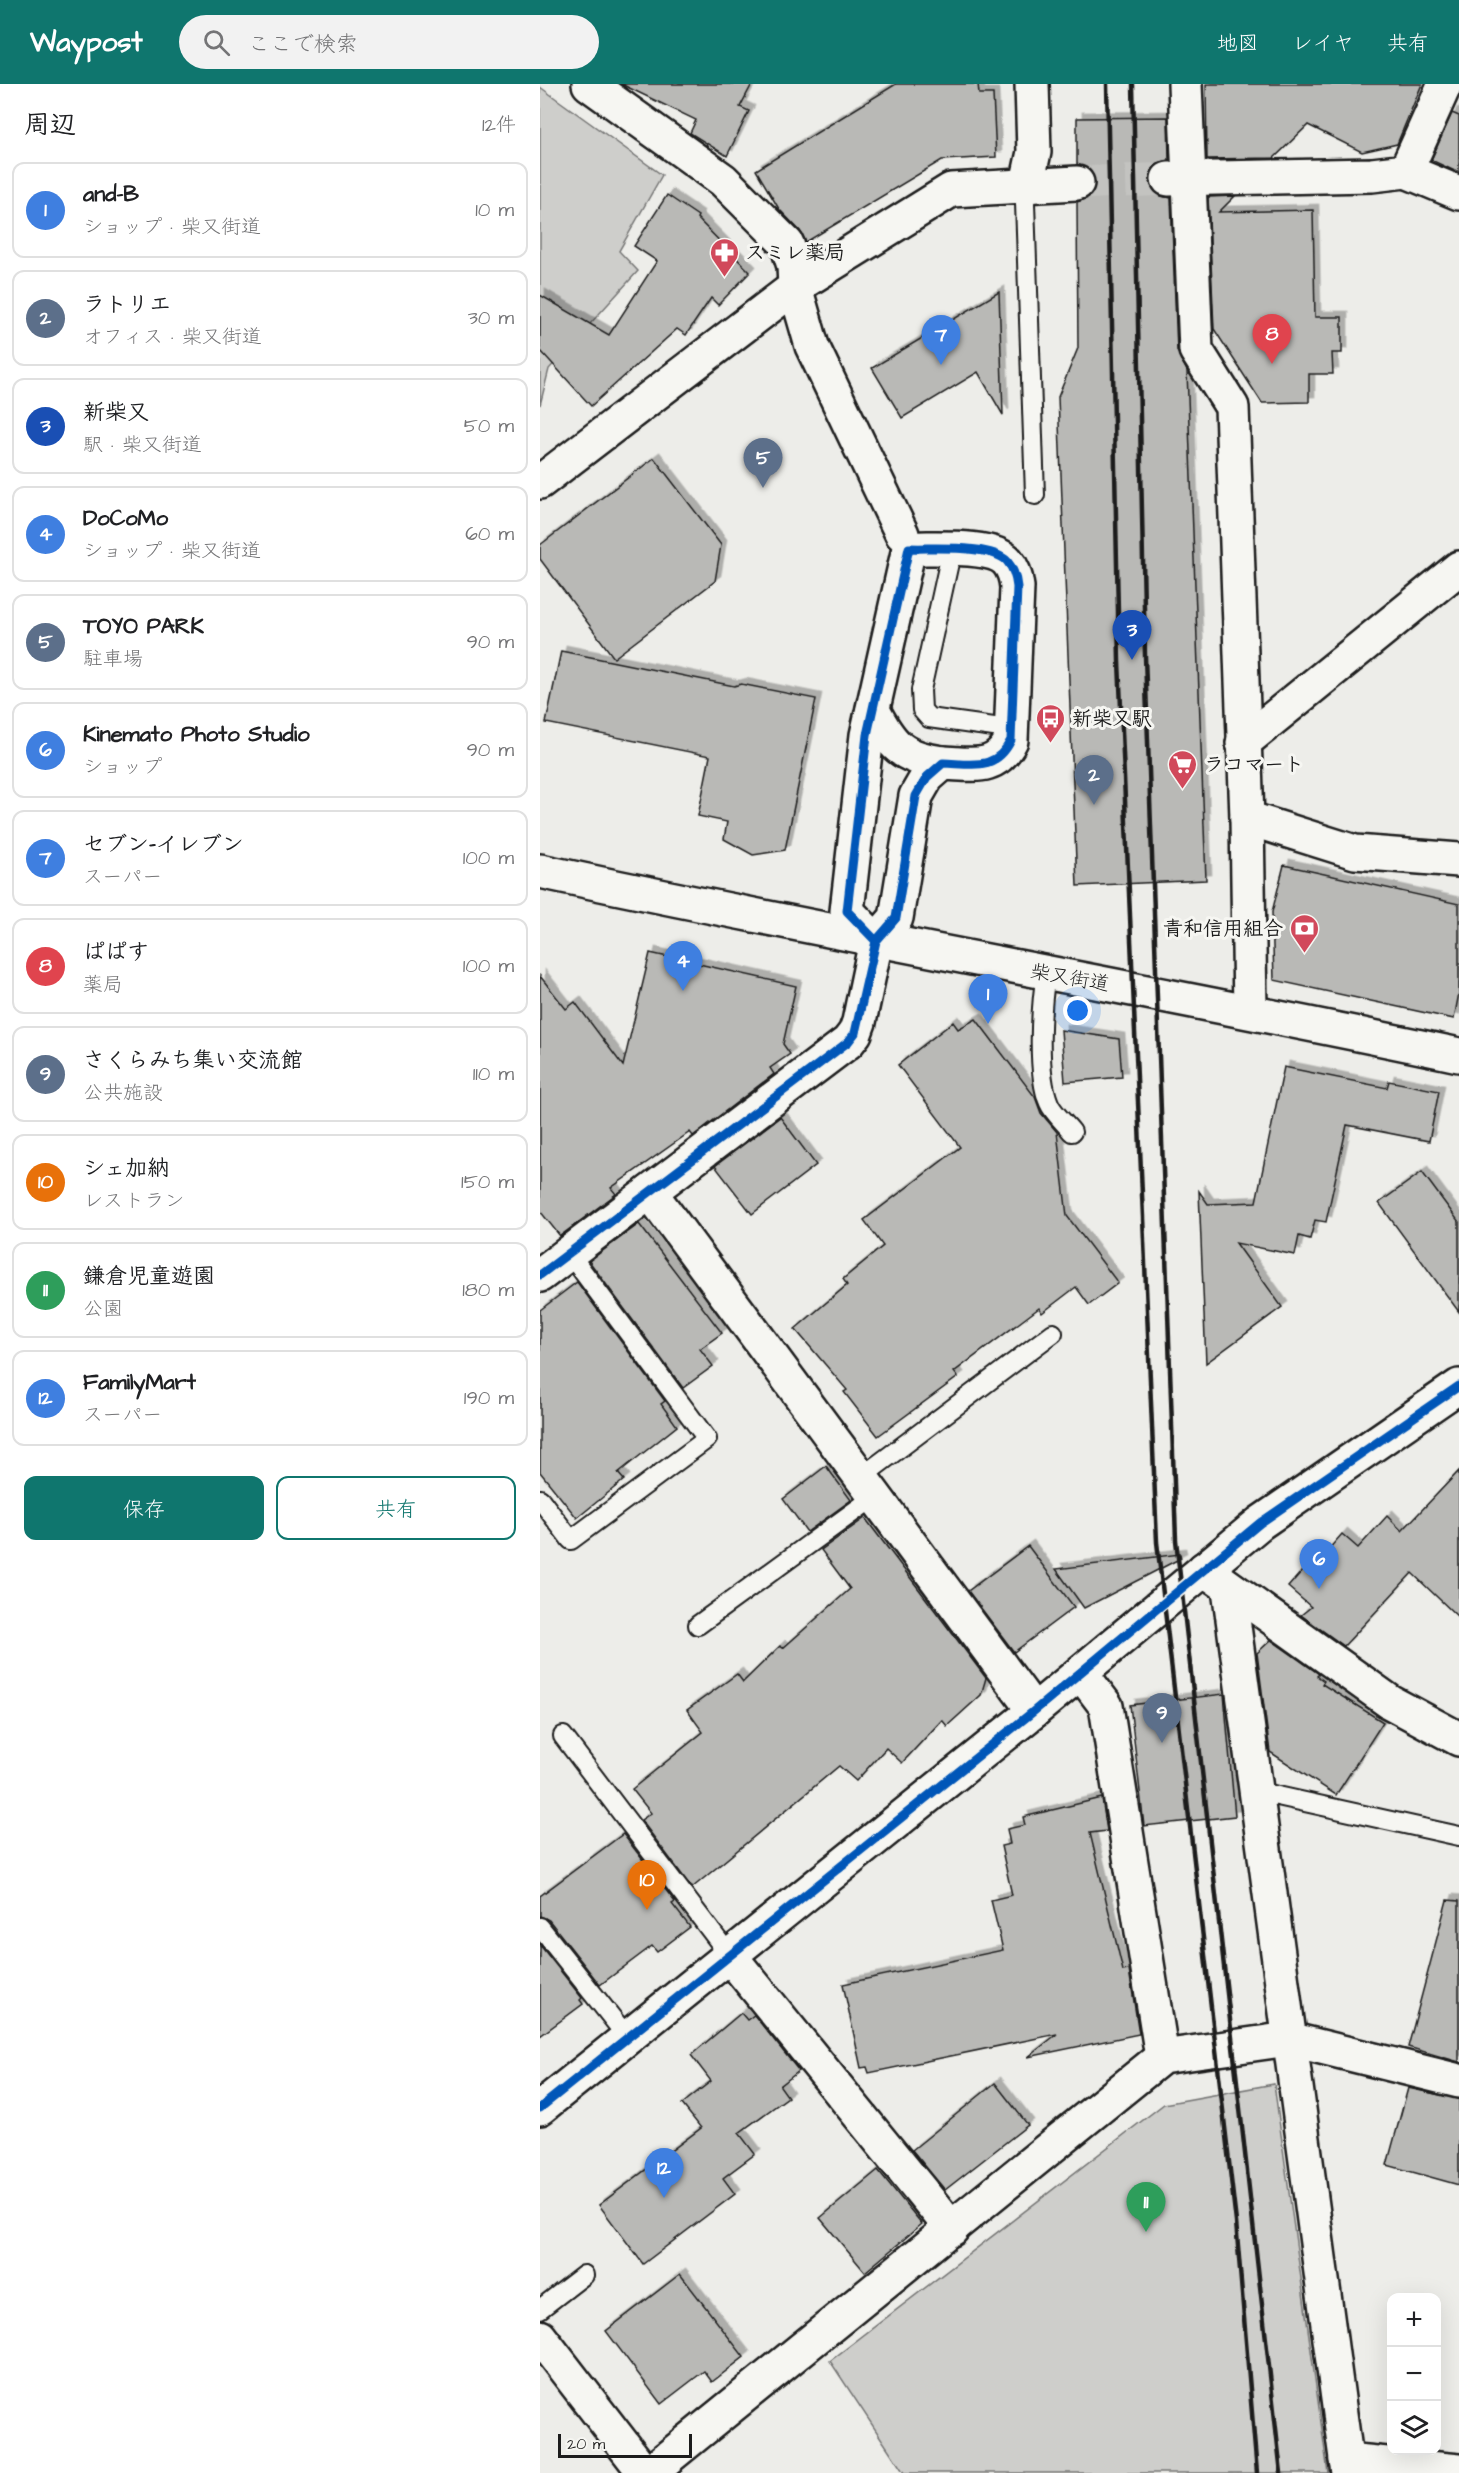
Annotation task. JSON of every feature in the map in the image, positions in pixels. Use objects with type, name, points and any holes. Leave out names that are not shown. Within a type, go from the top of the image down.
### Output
[{"type":"street","points":[[589,84],[723,180],[787,244],[794,266],[795,287],[812,346],[906,541],[867,735],[847,911],[876,941]]},
{"type":"street","points":[[1027,184],[1034,152],[1032,84]]},
{"type":"street","points":[[1185,84],[1178,179],[1196,350],[1232,407],[1247,818],[1250,1011]]},
{"type":"street","points":[[1406,171],[1444,84]]},
{"type":"street","points":[[1178,179],[1372,175],[1406,171],[1459,193]]},
{"type":"street","points":[[540,482],[795,287],[951,190],[1077,183]]},
{"type":"street","points":[[873,710],[892,742],[904,753],[921,760],[988,764],[1005,754],[1011,740],[1017,587],[1015,572],[1006,559],[988,550],[952,549],[906,541]]},
{"type":"street","points":[[1243,743],[1459,568]]},
{"type":"street","points":[[540,1275],[848,1042],[859,1022],[876,941],[896,918],[916,796],[927,777],[943,763]]},
{"type":"street","points":[[1247,818],[1355,852],[1459,860]]},
{"type":"street","name":"柴又街道","points":[[540,871],[876,941],[1250,1011],[1459,1055]]},
{"type":"street","points":[[650,1192],[1034,1711]]},
{"type":"street","points":[[540,2108],[1081,1673],[1204,1569],[1288,1502],[1459,1386]]},
{"type":"street","points":[[1204,1569],[1390,1702],[1459,1739]]},
{"type":"street","points":[[1229,1589],[1347,2467],[1459,2470]]},
{"type":"street","points":[[1081,1673],[1106,1706],[1162,2057]]},
{"type":"street","points":[[730,1956],[952,2229]]},
{"type":"street","points":[[649,2473],[1162,2057],[1289,2039],[1459,2081]]},
{"type":"street","points":[[540,2337],[645,2473]]},
{"type":"lane","points":[[1027,184],[1025,202],[1035,495]]},
{"type":"lane","points":[[952,549],[921,690],[922,710],[929,718],[942,722],[1001,728],[1012,722]]},
{"type":"lane","points":[[1046,973],[1040,1014],[1045,1086],[1049,1104],[1072,1132]]},
{"type":"lane","points":[[540,1499],[572,1540],[707,1439],[569,1253]]},
{"type":"lane","points":[[698,1625],[1053,1333]]},
{"type":"lane","points":[[563,1736],[730,1956]]},
{"type":"lane","points":[[1255,1791],[1459,1836]]},
{"type":"lane","points":[[540,1927],[628,2038]]},
{"type":"lane","points":[[540,2308],[584,2275]]},
{"type":"shaded area","points":[[540,87],[662,175],[619,251],[638,271],[549,369],[540,405]]},
{"type":"shaded area","points":[[1274,2084],[1328,2473],[904,2473],[830,2361],[1164,2104]]},
{"type":"building","points":[[621,84],[752,84],[740,107],[749,111],[727,156],[690,133],[696,120]]},
{"type":"building","points":[[896,84],[978,84],[979,94],[993,94],[996,157],[942,160],[806,242],[800,231],[779,209],[756,170]]},
{"type":"building","points":[[1206,84],[1422,84],[1397,144],[1362,152],[1308,125],[1274,158],[1207,159]]},
{"type":"building","points":[[1452,113],[1459,116],[1459,173],[1431,160]]},
{"type":"building","points":[[1168,117],[1169,160],[1158,163],[1151,170],[1149,180],[1158,195],[1171,198],[1177,351],[1187,371],[1206,880],[1077,886],[1058,397],[1078,348],[1077,202],[1088,198],[1094,191],[1096,183],[1092,172],[1077,164],[1077,118]]},
{"type":"building","points":[[667,195],[698,216],[697,218],[750,272],[718,305],[711,298],[686,335],[677,329],[591,406],[540,350],[540,295],[609,335],[657,261],[634,246]]},
{"type":"building","points":[[1235,196],[1219,212],[1313,210],[1315,317],[1342,317],[1342,353],[1332,353],[1333,374],[1309,374],[1309,402],[1262,403],[1214,329],[1208,197]]},
{"type":"building","points":[[999,292],[1003,415],[978,372],[902,418],[872,368]]},
{"type":"building","points":[[654,458],[721,545],[715,581],[614,658],[540,559],[540,545]]},
{"type":"building","points":[[561,651],[734,686],[741,684],[816,699],[785,850],[753,855],[724,839],[727,822],[698,816],[710,756],[546,723]]},
{"type":"building","points":[[1284,865],[1459,904],[1459,993],[1454,1019],[1274,980],[1272,912]]},
{"type":"building","points":[[650,953],[796,986],[783,1044],[790,1054],[770,1068],[774,1074],[693,1136],[690,1132],[611,1188],[616,1194],[560,1236],[540,1211],[540,976],[566,1009],[575,1002],[623,1066]]},
{"type":"building","points":[[976,1019],[1035,1097],[1041,1113],[1057,1132],[1067,1216],[1118,1283],[1089,1305],[1076,1287],[1042,1313],[1039,1308],[954,1372],[958,1377],[878,1436],[844,1392],[847,1390],[795,1329],[847,1285],[843,1279],[883,1246],[864,1220],[960,1147],[898,1065],[953,1022],[958,1029]]},
{"type":"building","points":[[1061,1030],[1119,1039],[1122,1077],[1065,1082]]},
{"type":"building","points":[[1284,1067],[1387,1088],[1389,1081],[1439,1091],[1429,1141],[1347,1125],[1326,1222],[1315,1220],[1310,1239],[1299,1236],[1295,1255],[1236,1243],[1282,1307],[1206,1363],[1199,1191],[1208,1204],[1256,1202]]},
{"type":"building","points":[[780,1117],[816,1165],[752,1214],[715,1166]]},
{"type":"building","points":[[1422,1172],[1459,1222],[1459,1312],[1379,1203]]},
{"type":"building","points":[[639,1224],[722,1333],[700,1349],[713,1366],[683,1388],[589,1261]]},
{"type":"building","points":[[577,1282],[665,1401],[661,1404],[677,1426],[618,1473],[624,1480],[577,1518],[540,1472],[540,1310]]},
{"type":"building","points":[[826,1466],[851,1500],[807,1532],[783,1499]]},
{"type":"building","points":[[1459,1471],[1459,1618],[1412,1573],[1344,1646],[1301,1615],[1311,1607],[1288,1587],[1316,1555],[1320,1559],[1342,1534],[1358,1548],[1387,1516],[1402,1531]]},
{"type":"building","points":[[865,1518],[986,1678],[981,1695],[947,1726],[942,1720],[902,1763],[886,1748],[856,1781],[839,1766],[692,1888],[641,1820],[651,1813],[632,1789],[703,1732],[687,1710],[737,1674],[743,1682],[780,1646],[783,1648],[850,1589],[821,1550]]},
{"type":"building","points":[[1028,1546],[1074,1607],[1014,1652],[968,1591]]},
{"type":"building","points":[[1180,1554],[1181,1558],[1084,1608],[1056,1569]]},
{"type":"building","points":[[1271,1640],[1319,1674],[1317,1676],[1324,1681],[1322,1684],[1383,1722],[1336,1795],[1270,1752],[1257,1653]]},
{"type":"building","points":[[1224,1694],[1235,1816],[1144,1826],[1130,1705]]},
{"type":"building","points":[[1102,1798],[1107,1831],[1090,1833],[1123,1971],[1129,1970],[1139,2034],[1028,2057],[1057,2034],[869,2073],[867,2067],[861,2068],[843,1984],[1003,1950],[991,1900],[1012,1895],[1001,1846],[1010,1844],[1007,1829],[1025,1825],[1023,1817]]},
{"type":"building","points":[[623,1834],[675,1902],[672,1904],[690,1927],[657,1952],[652,1946],[600,1985],[549,1920],[540,1916],[540,1896]]},
{"type":"building","points":[[1447,1900],[1459,1901],[1459,2062],[1408,2047]]},
{"type":"building","points":[[540,1945],[582,1998],[580,2000],[583,2004],[540,2036]]},
{"type":"building","points":[[741,2013],[747,2020],[754,2015],[799,2071],[780,2086],[788,2097],[739,2133],[755,2154],[723,2178],[735,2194],[643,2264],[599,2205],[701,2128],[682,2104],[711,2081],[691,2055]]},
{"type":"building","points":[[995,2083],[1028,2125],[945,2190],[912,2150]]},
{"type":"building","points":[[1408,2088],[1459,2099],[1459,2185],[1387,2165]]},
{"type":"building","points":[[878,2170],[922,2224],[865,2272],[820,2218]]},
{"type":"building","points":[[680,2274],[744,2357],[712,2382],[704,2371],[661,2404],[606,2331]]},
{"type":"tunnel","points":[[1077,183],[1168,179]]},
{"type":"railway","points":[[1107,84],[1119,661],[1157,1542],[1236,2222],[1257,2473]]},
{"type":"railway","points":[[1133,84],[1145,656],[1176,1540],[1281,2473]]},
{"type":"cycle path","points":[[540,1275],[848,1042],[855,1033],[876,941],[896,918],[916,796],[927,777],[943,763],[983,764],[998,757],[1011,740],[1017,583],[1007,561],[988,552],[961,548],[909,548],[867,735],[847,911],[876,941]]},
{"type":"cycle path","points":[[540,2108],[1034,1711],[1260,1523],[1459,1386]]},
{"type":"place","name":"スミレ薬局","points":[[724,278]]},
{"type":"place","name":"ぱぱす","points":[[1272,364]]},
{"type":"place","name":"セブン-イレブン","points":[[941,365]]},
{"type":"place","name":"TOYO PARK","points":[[763,488]]},
{"type":"place","name":"新柴又","points":[[1132,660]]},
{"type":"place","name":"新柴又駅","points":[[1051,744]]},
{"type":"place","name":"ラコマート","points":[[1183,790]]},
{"type":"place","name":"ラトリエ","points":[[1094,805]]},
{"type":"place","name":"青和信用組合","points":[[1304,954]]},
{"type":"place","name":"DoCoMo","points":[[683,991]]},
{"type":"place","name":"and-B","points":[[988,1024]]},
{"type":"place","name":"Kinemato Photo Studio","points":[[1319,1589]]},
{"type":"place","name":"さくらみち集い交流館","points":[[1162,1743]]},
{"type":"place","name":"シェ加納","points":[[647,1910]]},
{"type":"place","name":"FamilyMart","points":[[664,2198]]},
{"type":"place","name":"鎌倉児童遊園","points":[[1146,2232]]}]
